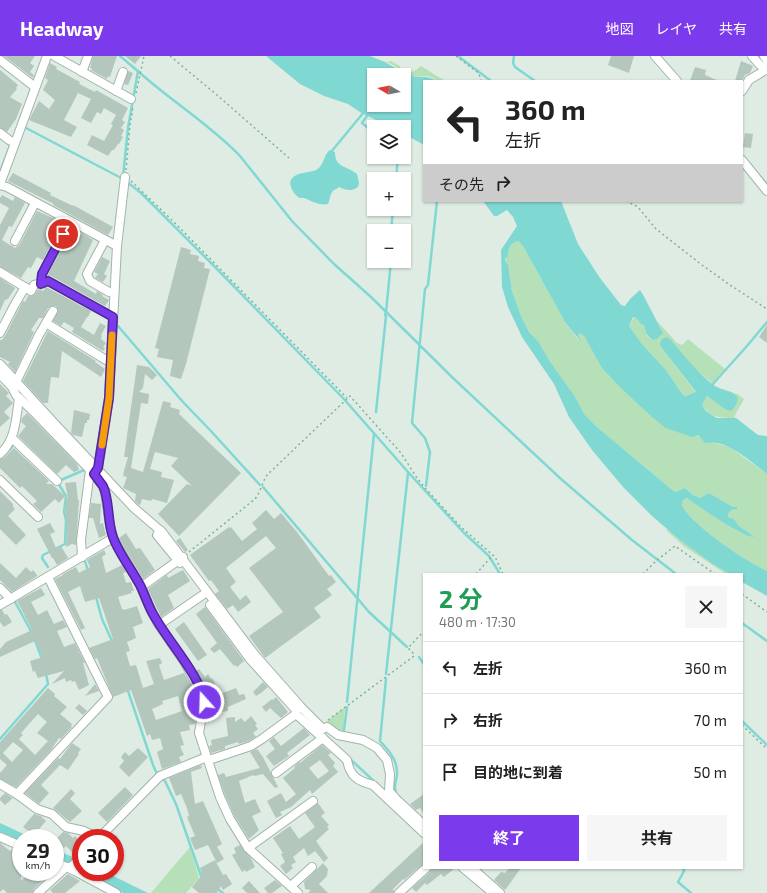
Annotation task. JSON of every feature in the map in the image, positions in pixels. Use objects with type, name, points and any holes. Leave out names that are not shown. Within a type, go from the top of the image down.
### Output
[{"type":"street","points":[[47,56],[13,141],[0,184],[115,246]]},
{"type":"street","points":[[54,56],[133,100]]},
{"type":"street","points":[[82,72],[88,56]]},
{"type":"street","points":[[654,56],[675,80]]},
{"type":"street","points":[[743,89],[749,80],[767,69],[760,65],[752,56]]},
{"type":"street","points":[[764,56],[767,60]]},
{"type":"street","points":[[1,63],[35,87]]},
{"type":"street","points":[[116,91],[122,72]]},
{"type":"street","points":[[0,133],[13,141]]},
{"type":"street","points":[[743,161],[767,190]]},
{"type":"street","points":[[82,557],[81,540],[94,471],[106,424],[109,398],[115,246],[125,179]]},
{"type":"street","points":[[15,241],[36,203]]},
{"type":"street","points":[[41,284],[42,274],[70,221]]},
{"type":"street","points":[[105,240],[87,274],[90,281],[109,292]]},
{"type":"street","points":[[0,272],[31,291],[34,285],[48,281],[112,316]]},
{"type":"street","points":[[0,334],[25,287]]},
{"type":"street","points":[[14,384],[53,311]]},
{"type":"street","points":[[46,323],[106,360]]},
{"type":"street","points":[[0,364],[14,384],[94,471],[103,486],[108,519],[113,538],[141,587],[159,625],[185,663],[204,696],[199,732],[220,797],[230,819],[248,848],[298,893]]},
{"type":"street","points":[[0,374],[14,384],[19,398],[159,532],[181,558],[249,658],[296,710],[296,714],[347,760],[349,771],[362,782],[373,785],[423,832]]},
{"type":"street","points":[[0,454],[8,446],[12,438],[19,398]]},
{"type":"street","points":[[12,438],[58,481]]},
{"type":"street","points":[[0,480],[38,516]]},
{"type":"street","points":[[0,606],[113,538]]},
{"type":"street","points":[[141,587],[181,558]]},
{"type":"street","points":[[17,794],[108,697],[48,577]]},
{"type":"street","points":[[0,588],[11,599]]},
{"type":"street","points":[[159,625],[205,594]]},
{"type":"street","points":[[205,594],[258,659],[323,729],[327,727],[338,736],[363,740],[377,748],[386,760],[390,774],[389,791],[423,823]]},
{"type":"street","points":[[108,829],[159,777],[208,759],[251,746],[296,714]]},
{"type":"street","points":[[276,773],[323,738]]},
{"type":"street","points":[[0,784],[17,794],[37,809],[52,814],[66,827],[75,829]]},
{"type":"street","points":[[248,848],[313,801]]},
{"type":"street","points":[[0,837],[12,842]]},
{"type":"street","points":[[38,893],[72,864]]},
{"type":"street","points":[[64,865],[116,893]]},
{"type":"street","points":[[290,886],[312,867]]},
{"type":"street","points":[[399,893],[425,869]]},
{"type":"street","points":[[464,869],[493,893]]},
{"type":"street","points":[[473,869],[500,893]]},
{"type":"path","points":[[144,56],[133,100],[125,179],[137,186],[168,216],[347,399]]},
{"type":"path","points":[[170,56],[217,95],[288,158]]},
{"type":"path","points":[[456,56],[479,74],[481,80]]},
{"type":"path","points":[[628,202],[638,207],[656,228],[702,265],[767,309]]},
{"type":"path","points":[[181,558],[255,499],[260,493],[266,475],[350,396],[385,434],[401,453],[418,478],[462,527],[491,557],[495,557],[503,573]]},
{"type":"path","points":[[644,573],[659,558],[675,546],[714,573]]},
{"type":"path","points":[[477,573],[491,557]]},
{"type":"path","points":[[743,595],[767,612]]},
{"type":"path","points":[[320,726],[414,656],[408,648],[423,632]]},
{"type":"path","points":[[743,726],[767,749]]},
{"type":"green space","points":[[391,61],[400,66],[400,68],[387,62]]},
{"type":"green space","points":[[421,66],[443,80],[437,80],[428,76],[415,77],[411,75],[411,71],[413,72]]},
{"type":"green space","points":[[518,241],[523,246],[565,322],[579,341],[578,336],[580,333],[584,336],[592,350],[703,440],[731,448],[767,474],[767,571],[746,560],[707,532],[687,513],[682,505],[683,500],[687,498],[741,533],[753,537],[739,526],[734,519],[728,517],[727,514],[731,510],[737,509],[737,507],[733,507],[709,493],[700,498],[693,495],[685,488],[676,492],[671,489],[597,427],[585,415],[574,395],[551,363],[538,341],[529,332],[521,316],[512,291],[509,272],[505,261],[510,246]]},
{"type":"green space","points":[[634,317],[644,325],[647,336],[653,340],[657,339],[662,331],[657,321],[677,343],[682,345],[688,339],[725,369],[712,383],[699,372],[661,347],[696,393],[686,396],[683,395],[666,370],[642,344],[629,326]]},
{"type":"green space","points":[[730,392],[737,394],[744,399],[734,417],[736,418],[713,415],[709,413],[702,405],[707,396],[710,398],[736,397]]},
{"type":"green space","points":[[667,529],[680,540],[729,573],[724,573],[685,547],[667,531]]},
{"type":"green space","points":[[345,707],[343,731],[338,730],[326,722]]},
{"type":"green space","points":[[190,847],[199,878],[186,893],[151,893]]},
{"type":"water","points":[[266,56],[370,56],[385,62],[395,68],[367,68],[367,112],[411,112],[411,75],[415,77],[427,77],[435,80],[423,80],[423,144],[411,138],[411,120],[376,120],[363,114],[348,104],[324,96],[300,84]]},
{"type":"water","points":[[330,150],[335,152],[335,157],[339,164],[357,174],[359,183],[358,187],[353,190],[348,190],[339,187],[333,191],[328,204],[319,204],[298,197],[290,184],[293,177],[319,168]]},
{"type":"water","points":[[484,202],[561,202],[578,244],[600,278],[621,305],[625,306],[640,290],[663,333],[657,339],[653,340],[647,334],[644,325],[641,324],[635,317],[633,317],[629,326],[642,344],[666,370],[683,395],[686,396],[696,392],[661,347],[660,343],[662,339],[666,337],[670,339],[703,376],[715,386],[730,391],[737,397],[737,403],[731,411],[725,409],[707,396],[702,405],[706,411],[717,418],[736,418],[758,435],[767,436],[767,474],[742,455],[722,444],[705,443],[698,435],[692,437],[666,428],[621,388],[602,368],[584,336],[580,333],[578,336],[581,342],[565,322],[523,246],[518,241],[511,245],[508,252],[508,257],[505,258],[505,261],[508,265],[512,291],[521,316],[529,332],[538,341],[551,363],[574,395],[585,415],[597,427],[671,489],[676,492],[685,488],[693,495],[700,498],[709,493],[733,507],[737,507],[737,509],[731,510],[728,517],[734,519],[739,526],[754,537],[731,527],[687,498],[683,500],[682,505],[687,513],[707,532],[746,560],[767,571],[767,596],[743,583],[743,573],[728,573],[713,564],[680,540],[652,516],[623,487],[592,450],[569,417],[554,384],[522,337],[508,307],[502,287],[501,250],[517,226],[513,217],[507,210],[497,216],[494,216]]},
{"type":"water","points":[[0,823],[13,829],[12,838],[0,832]]},
{"type":"water","points":[[64,853],[72,857],[72,866],[64,862]]},
{"type":"water","points":[[100,881],[123,881],[148,893],[123,893]]},
{"type":"building","points":[[4,56],[35,56],[30,63],[34,66],[30,72],[34,75],[33,78]]},
{"type":"building","points":[[93,56],[117,56],[110,77],[108,76],[107,79],[91,70],[92,68],[90,68]]},
{"type":"building","points":[[125,56],[141,56],[135,64]]},
{"type":"building","points":[[611,56],[634,56],[629,73],[608,65]]},
{"type":"building","points":[[741,61],[753,66],[750,73],[745,75],[742,80],[735,80]]},
{"type":"building","points":[[50,63],[57,67],[56,69],[80,82],[79,84],[95,92],[96,90],[128,108],[122,120],[125,122],[121,128],[124,130],[121,136],[123,137],[108,156],[87,145],[92,135],[104,141],[113,125],[111,124],[116,115],[104,108],[101,114],[97,112],[91,123],[81,118],[91,99],[78,93],[64,120],[77,127],[71,137],[29,120],[39,101],[49,109],[55,100],[43,90],[48,80],[45,78]]},
{"type":"building","points":[[695,67],[706,70],[705,75],[717,80],[690,80]]},
{"type":"building","points":[[0,70],[18,85],[16,88],[17,89],[10,97],[22,104],[16,119],[7,132],[0,128]]},
{"type":"building","points":[[128,71],[133,73],[128,85],[124,84]]},
{"type":"building","points":[[745,133],[753,134],[751,148],[743,147]]},
{"type":"building","points":[[13,173],[51,193],[50,195],[73,205],[113,227],[108,235],[53,205],[54,204],[8,181]]},
{"type":"building","points":[[2,195],[13,201],[15,197],[25,203],[12,227],[9,226],[2,240],[15,248],[20,244],[37,211],[60,221],[48,243],[51,245],[43,260],[37,257],[31,268],[28,267],[21,278],[0,267],[0,225],[9,208],[0,203],[0,198]]},
{"type":"building","points":[[71,231],[80,236],[82,233],[93,240],[74,281],[96,294],[97,291],[103,295],[102,296],[109,300],[105,306],[51,276],[47,276]]},
{"type":"building","points":[[181,247],[191,250],[190,254],[199,256],[198,261],[205,263],[204,268],[210,269],[181,379],[170,376],[173,360],[157,357],[159,349],[155,348]]},
{"type":"building","points":[[102,257],[110,261],[104,274],[107,276],[103,282],[95,278],[98,274],[94,272]]},
{"type":"building","points":[[0,278],[15,288],[8,299],[5,300],[0,311]]},
{"type":"building","points":[[46,287],[91,311],[81,327],[94,335],[100,323],[106,326],[101,335],[101,339],[106,343],[103,347],[105,348],[103,351],[72,332],[74,328],[64,322],[61,326],[53,321],[58,311],[56,306],[53,306],[48,308],[43,318],[39,318],[31,330],[34,332],[15,372],[8,364],[10,362],[0,357],[0,340],[2,340],[5,336],[23,301],[25,302],[28,296],[34,295],[40,289],[43,291]]},
{"type":"building","points":[[767,325],[767,343],[759,337]]},
{"type":"building","points":[[48,331],[96,361],[95,362],[105,369],[101,377],[62,351],[59,378],[51,377],[48,403],[43,403],[23,381]]},
{"type":"building","points":[[137,365],[149,367],[157,375],[152,380],[145,374],[143,388],[139,392],[149,394],[148,404],[141,403],[131,468],[143,472],[163,401],[171,403],[170,407],[180,410],[179,414],[241,473],[179,536],[158,514],[187,484],[192,486],[171,466],[178,458],[155,452],[150,469],[162,472],[161,477],[174,480],[167,503],[152,499],[151,501],[142,499],[139,505],[135,501],[136,494],[123,488],[127,477],[123,476],[123,474],[128,457],[124,457]]},
{"type":"building","points":[[0,384],[9,393],[6,396],[13,403],[4,412],[10,418],[0,427]]},
{"type":"building","points":[[74,410],[90,414],[89,420],[85,423],[82,437],[71,433]]},
{"type":"building","points":[[27,413],[77,464],[79,470],[74,472],[66,465],[57,474],[18,436],[26,426],[21,422],[22,418]]},
{"type":"building","points":[[14,448],[49,481],[46,484],[52,484],[65,496],[59,503],[55,499],[41,512],[33,504],[37,501],[22,486],[20,488],[0,468],[0,459],[4,458]]},
{"type":"building","points":[[76,482],[79,500],[76,545],[72,544],[66,547],[66,497],[68,498],[65,483]]},
{"type":"building","points":[[0,491],[13,504],[15,509],[8,516],[26,535],[16,545],[0,529]]},
{"type":"building","points":[[91,503],[101,504],[100,524],[103,523],[106,535],[99,538],[93,518],[89,518]]},
{"type":"building","points":[[266,510],[274,519],[281,513],[297,532],[329,576],[331,575],[336,582],[327,589],[332,595],[314,608],[321,617],[265,658],[249,636],[283,612],[249,568],[276,548],[266,536],[226,568],[236,582],[230,587],[240,600],[246,595],[251,602],[238,612],[233,605],[227,609],[215,594],[219,591],[211,580],[209,581],[190,555],[229,527],[231,527],[242,541],[257,529],[252,523]]},
{"type":"building","points":[[50,523],[55,532],[50,534],[56,548],[61,546],[68,558],[57,565],[37,529]]},
{"type":"building","points":[[126,533],[136,549],[140,548],[155,570],[143,579],[119,538]]},
{"type":"building","points":[[180,538],[188,550],[185,552],[176,541]]},
{"type":"building","points":[[104,550],[106,554],[102,557],[106,573],[122,565],[126,572],[123,573],[126,583],[131,582],[134,591],[118,597],[122,609],[124,610],[137,606],[143,623],[133,627],[136,638],[127,642],[130,651],[126,652],[130,666],[136,665],[143,688],[154,684],[146,661],[160,658],[162,663],[159,665],[164,680],[184,673],[198,697],[198,709],[195,724],[189,725],[190,730],[180,732],[184,745],[180,746],[184,755],[179,757],[181,762],[162,769],[157,752],[163,749],[160,738],[152,740],[150,734],[147,736],[131,690],[113,697],[97,658],[95,659],[89,648],[113,639],[99,598],[85,602],[80,586],[68,592],[85,628],[81,630],[55,579],[76,567],[79,573],[90,567],[87,560]],"holes":[[[178,696],[182,711],[156,720],[152,709],[163,704],[162,701]]]},
{"type":"building","points":[[0,563],[16,578],[26,567],[31,572],[33,570],[37,576],[12,592],[0,580]]},
{"type":"building","points":[[183,570],[190,581],[168,595],[174,608],[161,617],[148,589],[167,575],[168,578]]},
{"type":"building","points":[[41,588],[45,595],[31,602],[38,615],[47,610],[54,624],[63,620],[67,627],[57,631],[64,647],[75,643],[85,663],[83,663],[89,685],[79,690],[75,681],[72,682],[71,680],[66,682],[65,678],[52,684],[64,671],[38,678],[35,671],[33,672],[30,661],[43,657],[35,641],[0,657],[0,649],[6,642],[32,630],[17,601]]},
{"type":"building","points":[[205,607],[244,661],[237,667],[235,665],[234,666],[220,649],[214,653],[210,649],[217,643],[196,614]]},
{"type":"building","points":[[0,610],[2,610],[5,615],[7,614],[12,622],[4,627],[0,622]]},
{"type":"building","points":[[184,622],[207,655],[198,661],[175,629]]},
{"type":"building","points":[[199,669],[205,677],[208,674],[211,679],[212,678],[220,694],[236,688],[239,695],[244,694],[246,699],[228,707],[228,711],[208,714],[208,696],[196,671]]},
{"type":"building","points":[[263,682],[268,687],[256,696],[253,692]]},
{"type":"building","points":[[95,684],[99,691],[85,696]]},
{"type":"building","points":[[48,688],[55,694],[54,696],[67,707],[60,714],[72,724],[72,727],[61,739],[59,738],[51,750],[16,787],[0,779],[0,773],[7,765],[0,759],[0,742]],"holes":[[[38,714],[47,722],[37,733],[48,741],[35,755],[19,739],[23,735],[21,733]],[[13,742],[23,750],[12,762],[3,753]]]},
{"type":"building","points":[[276,697],[288,712],[281,718],[270,708],[266,712],[262,707]]},
{"type":"building","points":[[79,704],[87,711],[83,715],[75,708]]},
{"type":"building","points":[[251,716],[257,724],[255,725],[258,729],[253,733],[256,737],[239,744],[238,742],[225,746],[225,749],[211,753],[209,746],[212,745],[211,740],[228,736],[226,718],[235,717],[235,722],[241,718],[245,722]]},
{"type":"building","points":[[304,728],[310,735],[287,753],[289,756],[274,766],[266,756],[275,749],[269,741],[274,737],[281,746]]},
{"type":"building","points":[[72,743],[81,749],[78,753],[79,754],[68,770],[60,765],[41,785],[49,793],[39,804],[25,793],[58,758],[60,759]]},
{"type":"building","points":[[322,745],[331,753],[328,755],[335,763],[333,766],[338,772],[312,794],[310,790],[291,807],[280,812],[282,815],[276,818],[267,801],[281,793],[286,802],[296,794],[283,778],[295,768],[294,767],[299,762],[300,763]],"holes":[[[320,760],[329,771],[318,779],[309,768]]]},
{"type":"building","points":[[138,748],[148,757],[129,777],[119,767],[124,761],[121,757],[125,752],[129,756]]},
{"type":"building","points":[[257,749],[263,757],[278,787],[275,788],[263,774],[253,775],[239,781],[245,803],[255,799],[261,812],[252,816],[259,830],[249,839],[234,815],[218,775],[224,773],[226,777],[260,768],[250,752]]},
{"type":"building","points":[[201,765],[202,768],[191,772],[195,804],[203,801],[222,844],[217,847],[224,859],[217,863],[208,845],[195,850],[190,838],[195,836],[187,817],[189,816],[187,808],[181,794],[176,796],[169,778]]},
{"type":"building","points":[[125,787],[133,795],[107,822],[98,813]]},
{"type":"building","points":[[71,789],[75,793],[70,799],[82,811],[70,822],[53,808]]},
{"type":"building","points":[[5,793],[13,798],[5,805],[0,798]]},
{"type":"building","points":[[423,795],[423,812],[420,808],[416,810],[410,804]]},
{"type":"building","points":[[318,803],[325,813],[321,816],[329,825],[327,827],[329,829],[316,841],[328,858],[324,862],[315,851],[308,856],[304,848],[293,857],[296,862],[291,865],[293,868],[286,874],[280,866],[285,862],[281,854],[283,853],[273,838],[290,826],[299,839],[315,827],[305,813]]},
{"type":"building","points":[[34,814],[41,816],[46,821],[39,829],[26,829],[23,827]]},
{"type":"building","points":[[64,832],[68,833],[72,837],[72,852],[66,846],[64,848]]},
{"type":"building","points":[[0,843],[10,851],[12,849],[12,881],[42,881],[34,889],[33,893],[7,893],[3,889],[0,892]]},
{"type":"building","points":[[423,843],[423,864],[404,880],[403,879],[393,889],[394,893],[369,893]]},
{"type":"building","points":[[240,845],[251,858],[255,867],[246,872],[245,870],[242,872],[232,855],[236,853],[234,848]]},
{"type":"building","points":[[215,860],[223,875],[226,874],[232,884],[223,890],[221,886],[217,893],[199,893],[192,887],[202,875],[200,868]]},
{"type":"building","points":[[323,863],[328,869],[327,876],[319,884],[328,893],[308,893],[311,890],[305,889],[304,882]]},
{"type":"building","points":[[431,869],[454,869],[444,877],[441,874],[427,885],[425,883],[416,892],[412,888],[430,872]]},
{"type":"building","points":[[508,869],[520,869],[505,890],[494,880],[501,872],[505,873]]},
{"type":"building","points":[[68,874],[72,876],[72,881],[80,881],[65,893],[53,893],[50,890],[60,881],[64,881],[64,878]]},
{"type":"building","points":[[275,880],[282,886],[272,893],[268,893],[264,888]]},
{"type":"building","points":[[249,881],[260,893],[247,893],[242,888]]},
{"type":"waterway","points":[[120,56],[230,146],[240,156],[292,221],[334,264],[371,297],[454,379],[561,479],[632,540],[675,573]]},
{"type":"waterway","points":[[458,56],[490,80]]},
{"type":"waterway","points":[[514,56],[513,63],[515,67],[534,80]]},
{"type":"waterway","points":[[123,176],[128,128],[138,71]]},
{"type":"waterway","points":[[331,152],[364,112]]},
{"type":"waterway","points":[[367,127],[362,123],[369,113]]},
{"type":"waterway","points":[[26,128],[123,179]]},
{"type":"waterway","points":[[0,172],[11,143]]},
{"type":"waterway","points":[[397,164],[397,172]]},
{"type":"waterway","points":[[760,177],[767,184]]},
{"type":"waterway","points":[[127,182],[141,193],[343,398],[464,533],[489,556],[499,573]]},
{"type":"waterway","points":[[426,486],[430,452],[425,438],[412,423],[425,289],[428,285],[437,202]]},
{"type":"waterway","points":[[392,216],[392,224]]},
{"type":"waterway","points":[[376,412],[390,268]]},
{"type":"waterway","points":[[712,385],[767,322]]},
{"type":"waterway","points":[[118,326],[182,401],[260,485]]},
{"type":"waterway","points":[[347,702],[374,434]]},
{"type":"waterway","points":[[0,459],[12,447]]},
{"type":"waterway","points":[[48,567],[42,558],[43,555],[65,544],[66,520],[64,512],[66,496],[58,483],[61,480],[84,470]]},
{"type":"waterway","points":[[386,674],[408,473]]},
{"type":"waterway","points":[[263,487],[369,612],[407,647]]},
{"type":"waterway","points":[[84,558],[88,571]]},
{"type":"waterway","points":[[96,597],[102,619],[112,641]]},
{"type":"waterway","points":[[14,600],[32,633]]},
{"type":"waterway","points":[[743,624],[767,641]]},
{"type":"waterway","points":[[34,638],[42,659]]},
{"type":"waterway","points":[[419,657],[423,663]]},
{"type":"waterway","points":[[0,739],[48,684],[46,674]]},
{"type":"waterway","points":[[386,679],[380,741],[387,748],[396,765],[397,775],[395,787],[397,795]]},
{"type":"waterway","points":[[127,688],[153,765],[157,774],[165,781],[176,804],[202,879]]},
{"type":"waterway","points":[[344,730],[347,707]]},
{"type":"waterway","points":[[743,722],[767,745]]},
{"type":"waterway","points":[[349,758],[376,783]]},
{"type":"waterway","points":[[683,869],[684,871],[678,882],[691,893]]},
{"type":"waterway","points":[[216,888],[223,893]]},
{"type":"slow traffic","points":[[102,445],[109,398],[112,335]]},
{"type":"route","points":[[63,234],[42,274],[41,284],[48,281],[113,317],[109,398],[106,424],[98,468],[94,474],[103,486],[105,492],[108,519],[113,538],[141,587],[160,626],[197,682],[204,696],[204,702]]}]
